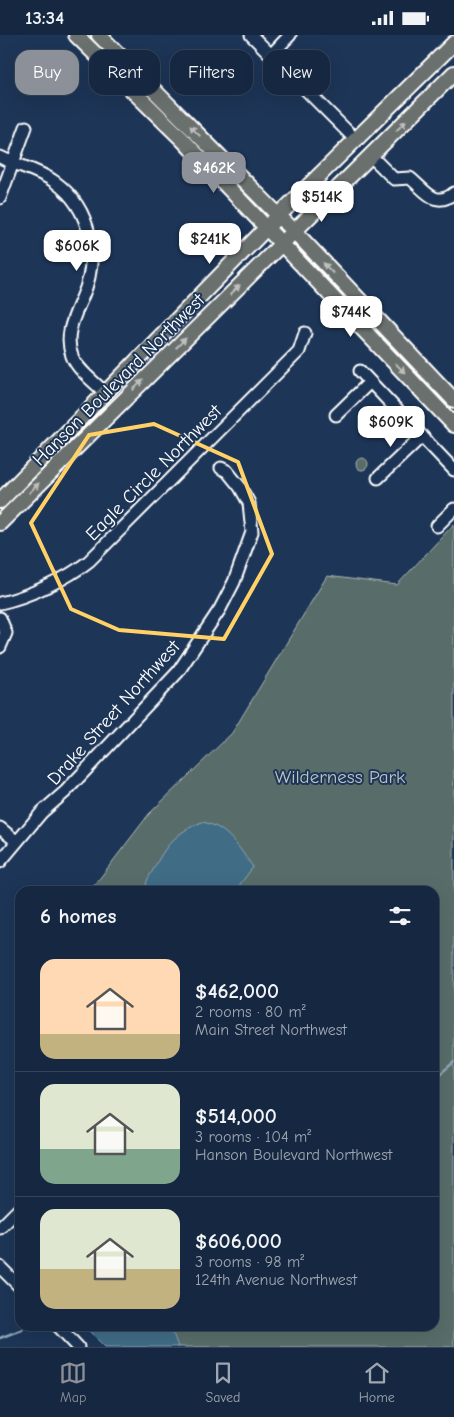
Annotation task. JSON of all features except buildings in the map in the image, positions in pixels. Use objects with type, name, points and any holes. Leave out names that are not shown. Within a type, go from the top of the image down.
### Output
[{"type":"main road","points":[[76,35],[182,139],[454,425]]},
{"type":"main road","points":[[99,35],[279,215],[454,400]]},
{"type":"main road","name":"Hanson Boulevard Northwest","points":[[0,501],[266,228],[454,43]]},
{"type":"main road","name":"Hanson Boulevard Northwest","points":[[0,523],[454,73]]},
{"type":"street","points":[[251,35],[265,50]]},
{"type":"street","points":[[275,50],[290,35]]},
{"type":"street","points":[[310,95],[356,140]]},
{"type":"street","points":[[0,198],[26,127]]},
{"type":"street","points":[[371,156],[394,179],[410,178],[433,199],[438,201],[454,193]]},
{"type":"street","points":[[0,157],[13,164],[36,171],[54,181],[75,201],[88,226],[91,258],[90,276],[83,298],[72,319],[69,338],[72,357],[105,393]]},
{"type":"street","name":"Eagle Circle Northwest","points":[[0,603],[59,580],[77,571],[89,561],[299,351],[305,333]]},
{"type":"street","points":[[360,371],[454,470]]},
{"type":"street","points":[[336,415],[370,383]]},
{"type":"street","points":[[378,478],[422,437]]},
{"type":"street","name":"Drake Street Northwest","points":[[0,862],[16,841],[128,727],[178,672],[220,609],[234,583],[252,532],[249,503],[240,487],[227,471],[221,468]]},
{"type":"street","points":[[437,526],[454,509]]},
{"type":"street","points":[[0,618],[6,633],[5,641],[0,647]]},
{"type":"street","points":[[0,828],[16,841]]},
{"type":"street","points":[[0,1228],[15,1213]]},
{"type":"street","points":[[0,1267],[15,1282]]},
{"type":"street","points":[[63,1331],[78,1347]]},
{"type":"highlighted area","points":[[154,424],[238,462],[272,554],[224,639],[119,630],[71,609],[31,523],[89,435]]},
{"type":"green space","points":[[362,458],[368,464],[362,470],[356,464]]},
{"type":"green space","name":"Wilderness Park","points":[[454,524],[454,1347],[176,1347],[165,1331],[439,1331],[439,886],[94,886],[149,814],[232,733],[327,576],[397,585]]},
{"type":"water","points":[[202,822],[219,828],[237,845],[253,867],[239,886],[146,886],[147,880],[167,847],[178,835]]},
{"type":"water","points":[[89,1331],[170,1331],[178,1347],[105,1347]]},
{"type":"waterway","points":[[439,1075],[454,1062]]},
{"type":"waterway","points":[[0,1338],[18,1331]]}]
